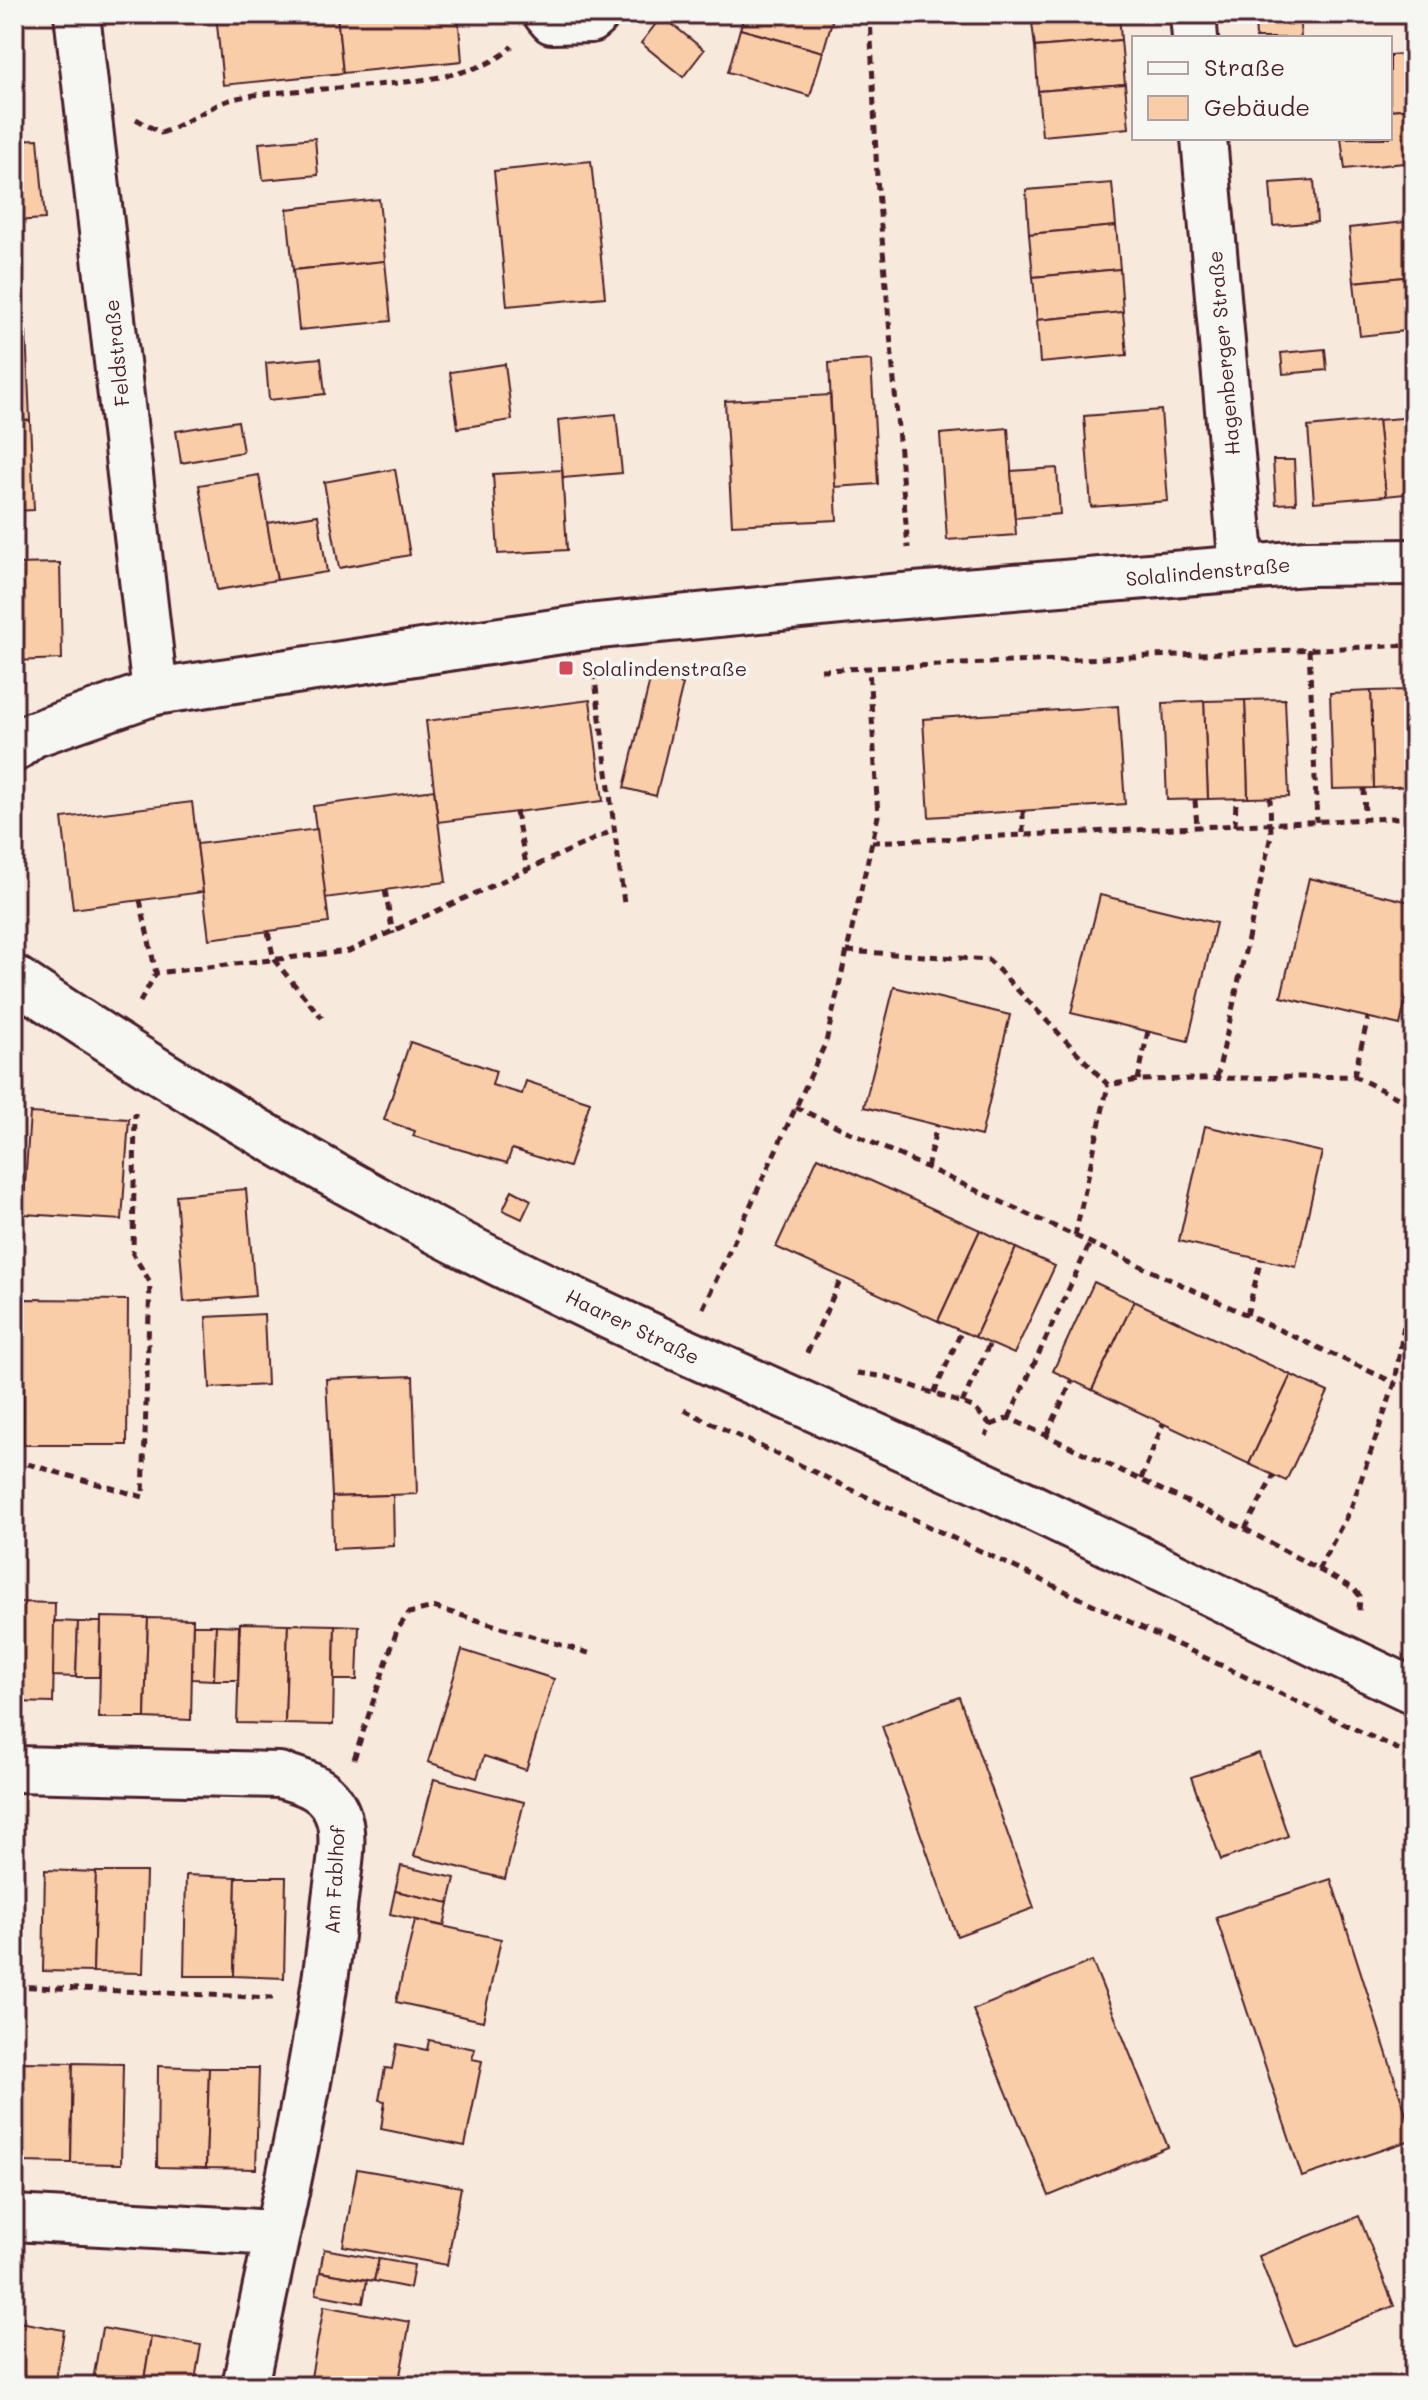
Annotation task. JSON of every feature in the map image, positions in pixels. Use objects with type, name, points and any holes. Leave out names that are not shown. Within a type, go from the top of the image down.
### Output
[{"type":"street","name":"Feldstraße","points":[[77,14],[155,692]]},
{"type":"street","points":[[533,25],[590,20],[597,14]]},
{"type":"street","points":[[1193,14],[1195,36]]},
{"type":"street","name":"Hagenberger Straße","points":[[1204,140],[1242,568]]},
{"type":"street","name":"Solalindenstraße","points":[[14,749],[32,735],[155,692],[588,627],[1242,568],[1306,563],[1414,562]]},
{"type":"street","name":"Haarer Straße","points":[[14,978],[131,1056],[275,1142],[438,1232],[691,1354],[968,1478],[1414,1691]]},
{"type":"street","name":"Am Fablhof","points":[[14,1770],[279,1775],[311,1783],[327,1795],[339,1819],[340,1848],[322,2001],[245,2386]]},
{"type":"street","points":[[14,2218],[276,2233]]},
{"type":"path","points":[[870,14],[877,178],[909,559]]},
{"type":"path","points":[[135,118],[161,133],[231,99],[442,76],[502,59],[533,25]]},
{"type":"path","points":[[588,627],[624,903]]},
{"type":"path","points":[[821,670],[1414,645]]},
{"type":"path","points":[[1309,649],[1317,822]]},
{"type":"path","points":[[703,1309],[826,1042],[878,816],[869,668]]},
{"type":"path","points":[[1364,788],[1365,819]]},
{"type":"path","points":[[872,842],[1410,817],[1405,788]]},
{"type":"path","points":[[1217,1079],[1271,835],[1270,797]]},
{"type":"path","points":[[1235,826],[1236,799]]},
{"type":"path","points":[[1195,800],[1197,827]]},
{"type":"path","points":[[1023,811],[1023,835]]},
{"type":"path","points":[[516,812],[527,870]]},
{"type":"path","points":[[156,973],[349,951],[393,934],[614,830]]},
{"type":"path","points":[[385,890],[393,934]]},
{"type":"path","points":[[14,1460],[143,1497],[150,1282],[133,1254],[135,1107],[131,1056],[156,973],[140,900]]},
{"type":"path","points":[[268,932],[274,960],[322,1018]]},
{"type":"path","points":[[847,951],[989,960],[1108,1085]]},
{"type":"path","points":[[1354,1076],[1368,1018]]},
{"type":"path","points":[[1138,1080],[1148,1031]]},
{"type":"path","points":[[1108,1085],[1138,1080],[1354,1076],[1414,1106]]},
{"type":"path","points":[[1075,1236],[1108,1085]]},
{"type":"path","points":[[795,1107],[1395,1383]]},
{"type":"path","points":[[927,1168],[937,1125]]},
{"type":"path","points":[[991,1425],[1009,1418],[1090,1243]]},
{"type":"path","points":[[1247,1315],[1261,1259]]},
{"type":"path","points":[[1318,1570],[1351,1508],[1395,1383],[1414,1259]]},
{"type":"path","points":[[802,1364],[842,1277]]},
{"type":"path","points":[[934,1393],[962,1330]]},
{"type":"path","points":[[962,1403],[990,1343]]},
{"type":"path","points":[[1047,1434],[1072,1381]]},
{"type":"path","points":[[684,1410],[1414,1757]]},
{"type":"path","points":[[1009,1418],[1245,1529],[1354,1589],[1362,1606],[1335,1654]]},
{"type":"path","points":[[1141,1479],[1163,1424]]},
{"type":"path","points":[[1245,1529],[1274,1475]]},
{"type":"path","points":[[327,1795],[350,1771],[397,1630],[409,1613],[433,1607],[592,1654]]},
{"type":"path","points":[[14,1986],[322,2001]]},
{"type":"building","points":[[14,14],[20,14],[23,50],[14,51]]},
{"type":"building","points":[[216,14],[337,14],[343,73],[223,85]]},
{"type":"building","points":[[337,14],[458,14],[462,61],[343,73]]},
{"type":"building","points":[[745,14],[834,14],[823,52],[740,29]]},
{"type":"building","points":[[1031,14],[1119,14],[1121,40],[1035,47]]},
{"type":"building","points":[[1299,14],[1301,36],[1256,36],[1255,17]]},
{"type":"building","points":[[662,16],[704,50],[683,77],[641,43]]},
{"type":"building","points":[[740,29],[823,52],[810,96],[728,72]]},
{"type":"building","points":[[1121,40],[1125,84],[1038,91],[1035,47]]},
{"type":"building","points":[[1414,53],[1414,108],[1392,110],[1392,55]]},
{"type":"building","points":[[1125,84],[1129,128],[1042,136],[1038,91]]},
{"type":"building","points":[[1414,108],[1414,162],[1345,169],[1341,140],[1392,140],[1392,110]]},
{"type":"building","points":[[315,138],[318,175],[263,180],[259,143]]},
{"type":"building","points":[[38,139],[45,219],[14,221],[14,140]]},
{"type":"building","points":[[591,161],[605,297],[507,306],[494,171]]},
{"type":"building","points":[[1314,180],[1317,222],[1273,226],[1270,183]]},
{"type":"building","points":[[1112,183],[1116,226],[1029,234],[1026,190]]},
{"type":"building","points":[[379,199],[385,261],[293,270],[287,209]]},
{"type":"building","points":[[1414,221],[1414,276],[1354,282],[1349,228]]},
{"type":"building","points":[[1116,226],[1120,269],[1033,277],[1029,234]]},
{"type":"building","points":[[385,261],[391,321],[299,330],[293,270]]},
{"type":"building","points":[[1120,269],[1123,312],[1037,320],[1033,277]]},
{"type":"building","points":[[1414,276],[1414,330],[1360,336],[1354,282]]},
{"type":"building","points":[[1123,312],[1127,355],[1040,363],[1037,320]]},
{"type":"building","points":[[14,331],[26,331],[30,420],[14,421]]},
{"type":"building","points":[[1325,349],[1327,370],[1283,374],[1281,353]]},
{"type":"building","points":[[321,358],[325,394],[269,400],[266,363]]},
{"type":"building","points":[[871,360],[878,484],[835,487],[829,363]]},
{"type":"building","points":[[505,364],[512,420],[458,428],[450,372]]},
{"type":"building","points":[[830,395],[837,520],[732,525],[725,401]]},
{"type":"building","points":[[1161,410],[1168,501],[1091,507],[1084,416]]},
{"type":"building","points":[[616,414],[622,473],[563,478],[558,420]]},
{"type":"building","points":[[1414,417],[1414,493],[1386,496],[1378,420]]},
{"type":"building","points":[[30,420],[34,510],[14,511],[14,421]]},
{"type":"building","points":[[1378,420],[1386,496],[1314,502],[1308,427]]},
{"type":"building","points":[[238,421],[243,452],[181,463],[176,431]]},
{"type":"building","points":[[1008,428],[1016,535],[947,540],[940,434]]},
{"type":"building","points":[[1273,460],[1294,460],[1296,503],[1276,504]]},
{"type":"building","points":[[1057,468],[1060,514],[1015,518],[1011,471]]},
{"type":"building","points":[[395,469],[410,555],[339,568],[324,482]]},
{"type":"building","points":[[562,470],[567,550],[498,554],[493,474]]},
{"type":"building","points":[[259,475],[277,580],[217,590],[199,485]]},
{"type":"building","points":[[318,515],[327,572],[277,580],[267,523]]},
{"type":"building","points":[[60,563],[62,659],[14,661],[14,564]]},
{"type":"building","points":[[651,676],[683,684],[656,796],[624,788]]},
{"type":"building","points":[[1412,690],[1414,786],[1374,788],[1371,691]]},
{"type":"building","points":[[1371,691],[1374,788],[1333,789],[1330,693]]},
{"type":"building","points":[[1285,699],[1289,797],[1248,798],[1245,700]]},
{"type":"building","points":[[590,700],[603,801],[438,822],[426,721]]},
{"type":"building","points":[[1245,700],[1248,798],[1208,799],[1204,701]]},
{"type":"building","points":[[1204,701],[1208,799],[1167,800],[1163,703]]},
{"type":"building","points":[[1118,706],[1125,804],[929,817],[923,719]]},
{"type":"building","points":[[434,790],[446,882],[325,898],[313,806]]},
{"type":"building","points":[[192,802],[203,892],[73,909],[62,818]]},
{"type":"building","points":[[317,829],[329,923],[209,939],[197,844]]},
{"type":"building","points":[[1309,878],[1414,903],[1414,965],[1400,1025],[1281,997]]},
{"type":"building","points":[[1100,895],[1216,923],[1188,1041],[1071,1013]]},
{"type":"building","points":[[894,987],[1010,1015],[981,1136],[864,1107]]},
{"type":"building","points":[[410,1042],[496,1071],[492,1085],[522,1094],[526,1081],[590,1102],[569,1167],[512,1149],[507,1163],[413,1136],[415,1131],[384,1120]]},
{"type":"building","points":[[30,1113],[129,1119],[122,1220],[23,1214]]},
{"type":"building","points":[[1205,1126],[1322,1152],[1296,1267],[1179,1241]]},
{"type":"building","points":[[818,1157],[980,1230],[938,1321],[776,1247]]},
{"type":"building","points":[[246,1189],[255,1296],[184,1302],[176,1195]]},
{"type":"building","points":[[512,1190],[531,1200],[522,1219],[503,1210]]},
{"type":"building","points":[[980,1230],[1016,1248],[975,1337],[938,1321]]},
{"type":"building","points":[[1016,1248],[1055,1266],[1014,1354],[975,1337]]},
{"type":"building","points":[[1094,1282],[1134,1301],[1092,1390],[1053,1371]]},
{"type":"building","points":[[24,1299],[128,1300],[127,1445],[23,1445]]},
{"type":"building","points":[[1134,1301],[1291,1375],[1249,1464],[1092,1390]]},
{"type":"building","points":[[264,1314],[267,1385],[210,1388],[206,1317]]},
{"type":"building","points":[[1291,1375],[1328,1392],[1286,1481],[1249,1464]]},
{"type":"building","points":[[413,1376],[417,1494],[332,1497],[326,1379]]},
{"type":"building","points":[[393,1495],[394,1546],[333,1549],[332,1497]]},
{"type":"building","points":[[14,1602],[55,1603],[53,1703],[14,1702]]},
{"type":"building","points":[[101,1617],[148,1618],[145,1718],[99,1718]]},
{"type":"building","points":[[148,1618],[193,1619],[191,1720],[145,1718]]},
{"type":"building","points":[[54,1621],[78,1622],[76,1677],[53,1676]]},
{"type":"building","points":[[78,1622],[101,1622],[99,1677],[76,1677]]},
{"type":"building","points":[[240,1623],[288,1624],[285,1724],[237,1723]]},
{"type":"building","points":[[288,1624],[335,1625],[333,1725],[285,1724]]},
{"type":"building","points":[[193,1625],[216,1625],[214,1680],[192,1679]]},
{"type":"building","points":[[216,1625],[239,1626],[238,1680],[214,1680]]},
{"type":"building","points":[[335,1625],[359,1626],[357,1680],[334,1680]]},
{"type":"building","points":[[462,1650],[554,1679],[526,1770],[484,1756],[477,1778],[428,1762]]},
{"type":"building","points":[[959,1697],[1034,1908],[957,1936],[882,1726]]},
{"type":"building","points":[[1259,1753],[1288,1836],[1221,1860],[1191,1777]]},
{"type":"building","points":[[434,1779],[524,1802],[505,1879],[414,1856]]},
{"type":"building","points":[[401,1866],[455,1878],[449,1903],[395,1891]]},
{"type":"building","points":[[45,1870],[96,1872],[93,1972],[43,1971]]},
{"type":"building","points":[[96,1872],[146,1872],[143,1973],[93,1972]]},
{"type":"building","points":[[186,1875],[236,1877],[234,1976],[184,1976]]},
{"type":"building","points":[[236,1877],[286,1877],[284,1978],[234,1976]]},
{"type":"building","points":[[1331,1879],[1414,2139],[1302,2177],[1216,1917]]},
{"type":"building","points":[[395,1891],[449,1903],[444,1926],[390,1914]]},
{"type":"building","points":[[415,1920],[501,1939],[483,2021],[396,2002]]},
{"type":"building","points":[[1092,1961],[1168,2147],[1049,2196],[973,2010]]},
{"type":"building","points":[[429,2040],[475,2049],[472,2059],[482,2061],[465,2146],[381,2129],[385,2101],[379,2100],[385,2068],[392,2069],[397,2044],[427,2050]]},
{"type":"building","points":[[23,2062],[73,2063],[71,2163],[21,2162]]},
{"type":"building","points":[[73,2063],[123,2064],[121,2164],[71,2163]]},
{"type":"building","points":[[158,2066],[209,2068],[206,2168],[157,2167]]},
{"type":"building","points":[[209,2068],[259,2068],[256,2169],[206,2168]]},
{"type":"building","points":[[357,2169],[461,2187],[447,2265],[343,2246]]},
{"type":"building","points":[[1359,2216],[1394,2306],[1294,2346],[1259,2256]]},
{"type":"building","points":[[324,2249],[379,2259],[374,2281],[320,2272]]},
{"type":"building","points":[[379,2259],[414,2265],[410,2288],[374,2281]]},
{"type":"building","points":[[320,2272],[367,2280],[363,2303],[316,2294]]},
{"type":"building","points":[[324,2306],[410,2322],[398,2386],[358,2386],[311,2377]]},
{"type":"building","points":[[14,2321],[64,2330],[55,2386],[14,2386]]},
{"type":"building","points":[[102,2328],[151,2337],[143,2386],[92,2386]]},
{"type":"building","points":[[151,2337],[201,2345],[194,2386],[143,2386]]},
{"type":"place","name":"Solalindenstraße","points":[[566,668]]}]
